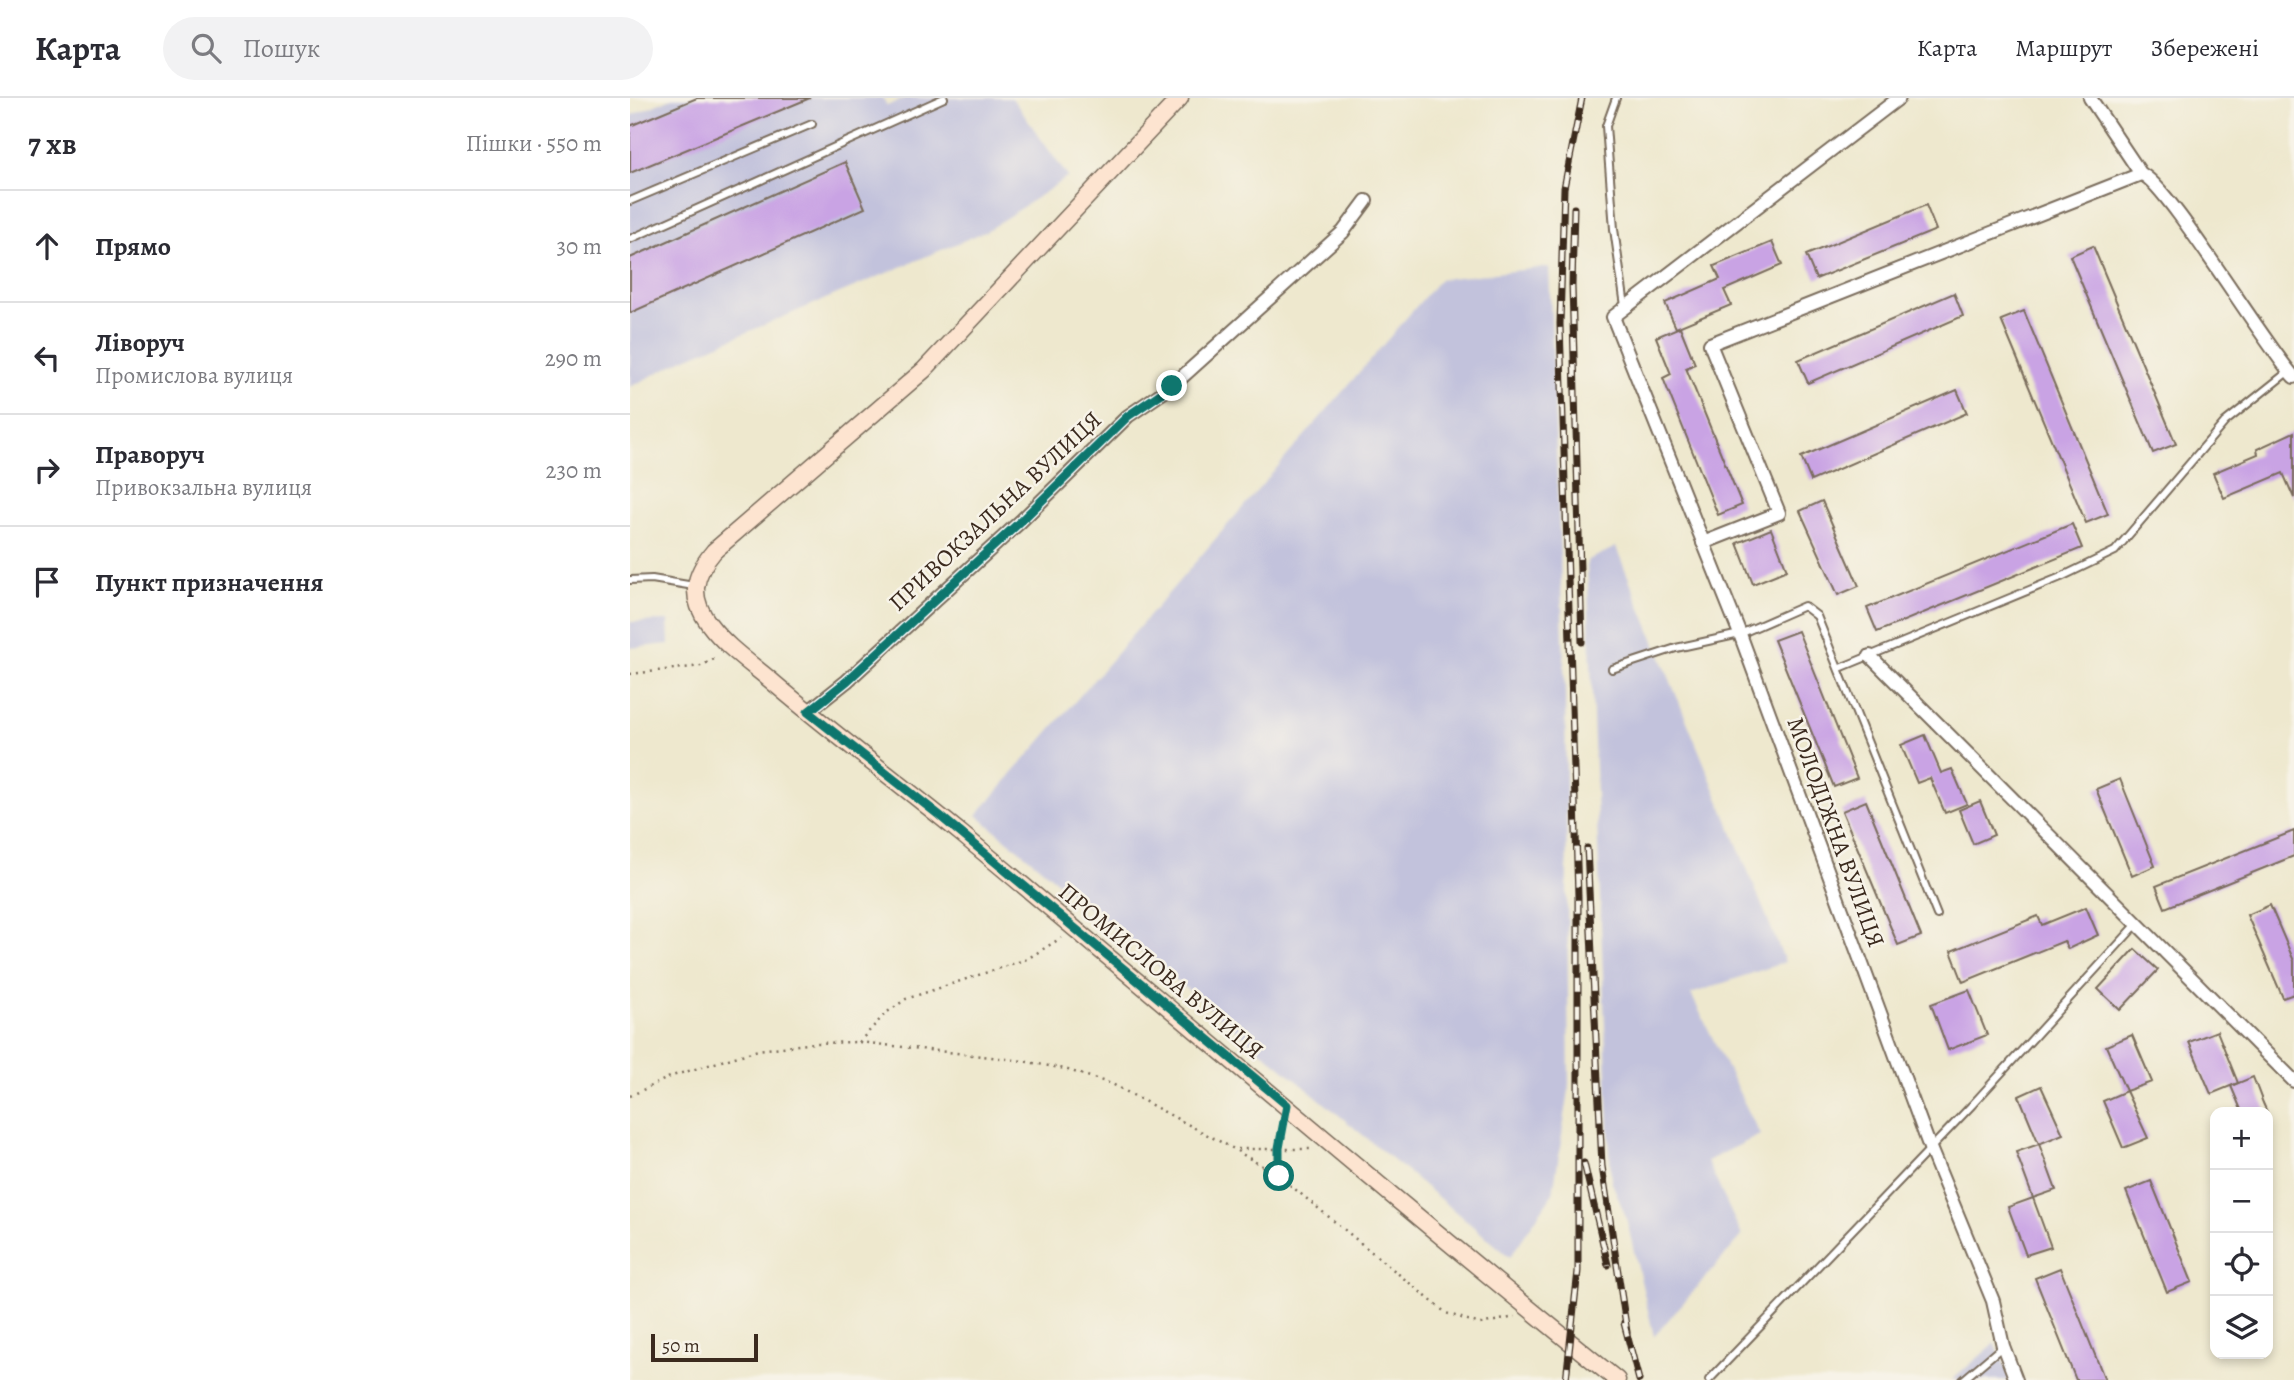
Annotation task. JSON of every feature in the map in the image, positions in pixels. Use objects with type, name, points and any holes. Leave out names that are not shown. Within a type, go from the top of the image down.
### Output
[{"type":"street","points":[[695,586],[701,567],[714,551],[924,370],[1181,98]]},
{"type":"street","points":[[1625,306],[1899,98]]},
{"type":"street","points":[[2090,98],[2141,174],[2158,185],[2291,374]]},
{"type":"street","points":[[1703,543],[1779,513],[1710,344],[2141,174]]},
{"type":"street","name":"ПРИВОКЗАЛЬНА ВУЛИЦЯ","points":[[808,712],[847,681],[1128,416],[1172,386],[1343,232],[1366,201]]},
{"type":"street","name":"МОЛОДІЖНА ВУЛИЦЯ","points":[[1625,306],[1613,317],[1740,634],[1930,1148],[1993,1301],[2003,1346],[2016,1380]]},
{"type":"street","name":"ПРОМИСЛОВА ВУЛИЦЯ","points":[[695,586],[696,603],[710,626],[734,649],[1076,929],[1538,1314],[1608,1377]]},
{"type":"street","points":[[1870,656],[2294,1081]]},
{"type":"lane","points":[[630,239],[944,98]]},
{"type":"lane","points":[[1616,98],[1606,127],[1614,229],[1625,306]]},
{"type":"lane","points":[[630,201],[812,124]]},
{"type":"lane","points":[[1840,668],[2061,577],[2115,551],[2225,422],[2291,374]]},
{"type":"lane","points":[[630,580],[652,579],[695,586]]},
{"type":"lane","points":[[1612,669],[1676,648],[1740,634],[1804,606],[1817,616],[1840,668],[1937,915]]},
{"type":"lane","points":[[1709,1380],[1930,1148],[2138,923]]},
{"type":"lane","points":[[1964,1380],[2003,1346]]},
{"type":"path","points":[[630,674],[701,666],[734,649]]},
{"type":"path","points":[[859,1042],[886,1013],[906,999],[1027,959],[1076,929]]},
{"type":"path","points":[[630,1096],[672,1076],[758,1050],[815,1043],[859,1042],[1017,1060],[1065,1069],[1112,1084],[1279,1176],[1446,1313],[1480,1324],[1538,1314]]},
{"type":"path","points":[[1279,1176],[1279,1148],[1287,1105]]},
{"type":"path","points":[[1234,1149],[1338,1150]]},
{"type":"shaded area","points":[[672,98],[883,98],[887,106],[905,98],[1012,98],[1068,177],[986,231],[684,359],[630,387],[630,116]]},
{"type":"shaded area","points":[[1549,267],[1565,691],[1569,1090],[1553,1193],[1510,1257],[977,815],[1440,279]]},
{"type":"shaded area","points":[[1616,547],[1785,962],[1691,994],[1760,1135],[1707,1161],[1742,1236],[1654,1336],[1626,1217],[1611,1180],[1587,561]]},
{"type":"shaded area","points":[[668,621],[669,644],[630,648],[630,622]]},
{"type":"shaded area","points":[[1995,1343],[2011,1380],[1952,1380]]},
{"type":"building","points":[[697,98],[810,98],[630,173],[630,126]]},
{"type":"building","points":[[845,162],[865,208],[630,313],[630,258]]},
{"type":"building","points":[[1926,205],[1936,230],[1816,279],[1806,255]]},
{"type":"building","points":[[1772,242],[1782,265],[1724,290],[1731,305],[1676,328],[1665,303],[1720,279],[1714,266]]},
{"type":"building","points":[[2093,246],[2176,444],[2153,453],[2070,256]]},
{"type":"building","points":[[1954,293],[1963,316],[1808,383],[1798,360]]},
{"type":"building","points":[[2024,311],[2108,514],[2086,523],[2001,320]]},
{"type":"building","points":[[1680,327],[1695,364],[1686,368],[1742,505],[1718,515],[1663,378],[1671,374],[1656,337]]},
{"type":"building","points":[[1957,390],[1967,413],[1811,481],[1801,457]]},
{"type":"building","points":[[2294,432],[2294,498],[2283,473],[2224,498],[2213,473],[2258,454],[2257,449]]},
{"type":"building","points":[[1822,501],[1859,586],[1838,595],[1800,511]]},
{"type":"building","points":[[2072,524],[2082,548],[1877,632],[1867,608]]},
{"type":"building","points":[[1771,529],[1787,570],[1753,584],[1737,543]]},
{"type":"building","points":[[1798,631],[1857,778],[1834,787],[1774,640]]},
{"type":"building","points":[[1925,735],[1941,773],[1952,769],[1967,804],[1945,813],[1930,778],[1917,783],[1901,745]]},
{"type":"building","points":[[2120,779],[2155,866],[2132,876],[2096,789]]},
{"type":"building","points":[[1866,801],[1921,936],[1898,945],[1842,811]]},
{"type":"building","points":[[1980,801],[1994,835],[1973,844],[1959,810]]},
{"type":"building","points":[[2294,831],[2294,856],[2165,908],[2156,886]]},
{"type":"building","points":[[2270,905],[2294,961],[2294,994],[2283,998],[2247,915]]},
{"type":"building","points":[[2086,907],[2098,935],[2068,949],[2064,941],[1963,982],[1951,951],[2038,916],[2042,925]]},
{"type":"building","points":[[2135,949],[2158,970],[2120,1010],[2098,989]]},
{"type":"building","points":[[1969,990],[1987,1035],[1948,1050],[1931,1004]]},
{"type":"building","points":[[2217,1031],[2238,1083],[2211,1094],[2189,1042]]},
{"type":"building","points":[[2132,1035],[2152,1082],[2126,1091],[2106,1046]]},
{"type":"building","points":[[2253,1077],[2265,1107],[2240,1107],[2231,1086]]},
{"type":"building","points":[[2041,1086],[2063,1134],[2039,1144],[2019,1096]]},
{"type":"building","points":[[2126,1091],[2148,1138],[2123,1148],[2103,1101]]},
{"type":"building","points":[[2039,1144],[2056,1190],[2033,1198],[2016,1152]]},
{"type":"building","points":[[2151,1181],[2192,1282],[2167,1292],[2126,1191]]},
{"type":"building","points":[[2033,1198],[2051,1247],[2026,1255],[2008,1207]]},
{"type":"building","points":[[2060,1268],[2105,1380],[2076,1380],[2035,1278]]},
{"type":"railway","points":[[1566,1380],[1578,1271],[1578,896],[1560,324],[1564,188],[1582,98]]},
{"type":"railway","points":[[1574,208],[1572,285],[1582,642]]},
{"type":"railway","points":[[1587,848],[1602,1166],[1627,1332]]},
{"type":"railway","points":[[1584,1163],[1608,1265]]},
{"type":"railway","points":[[1624,1323],[1639,1380]]},
{"type":"route","points":[[1172,386],[1128,416],[1021,521],[847,681],[808,712],[939,815],[1287,1105],[1279,1148],[1279,1176]]}]
